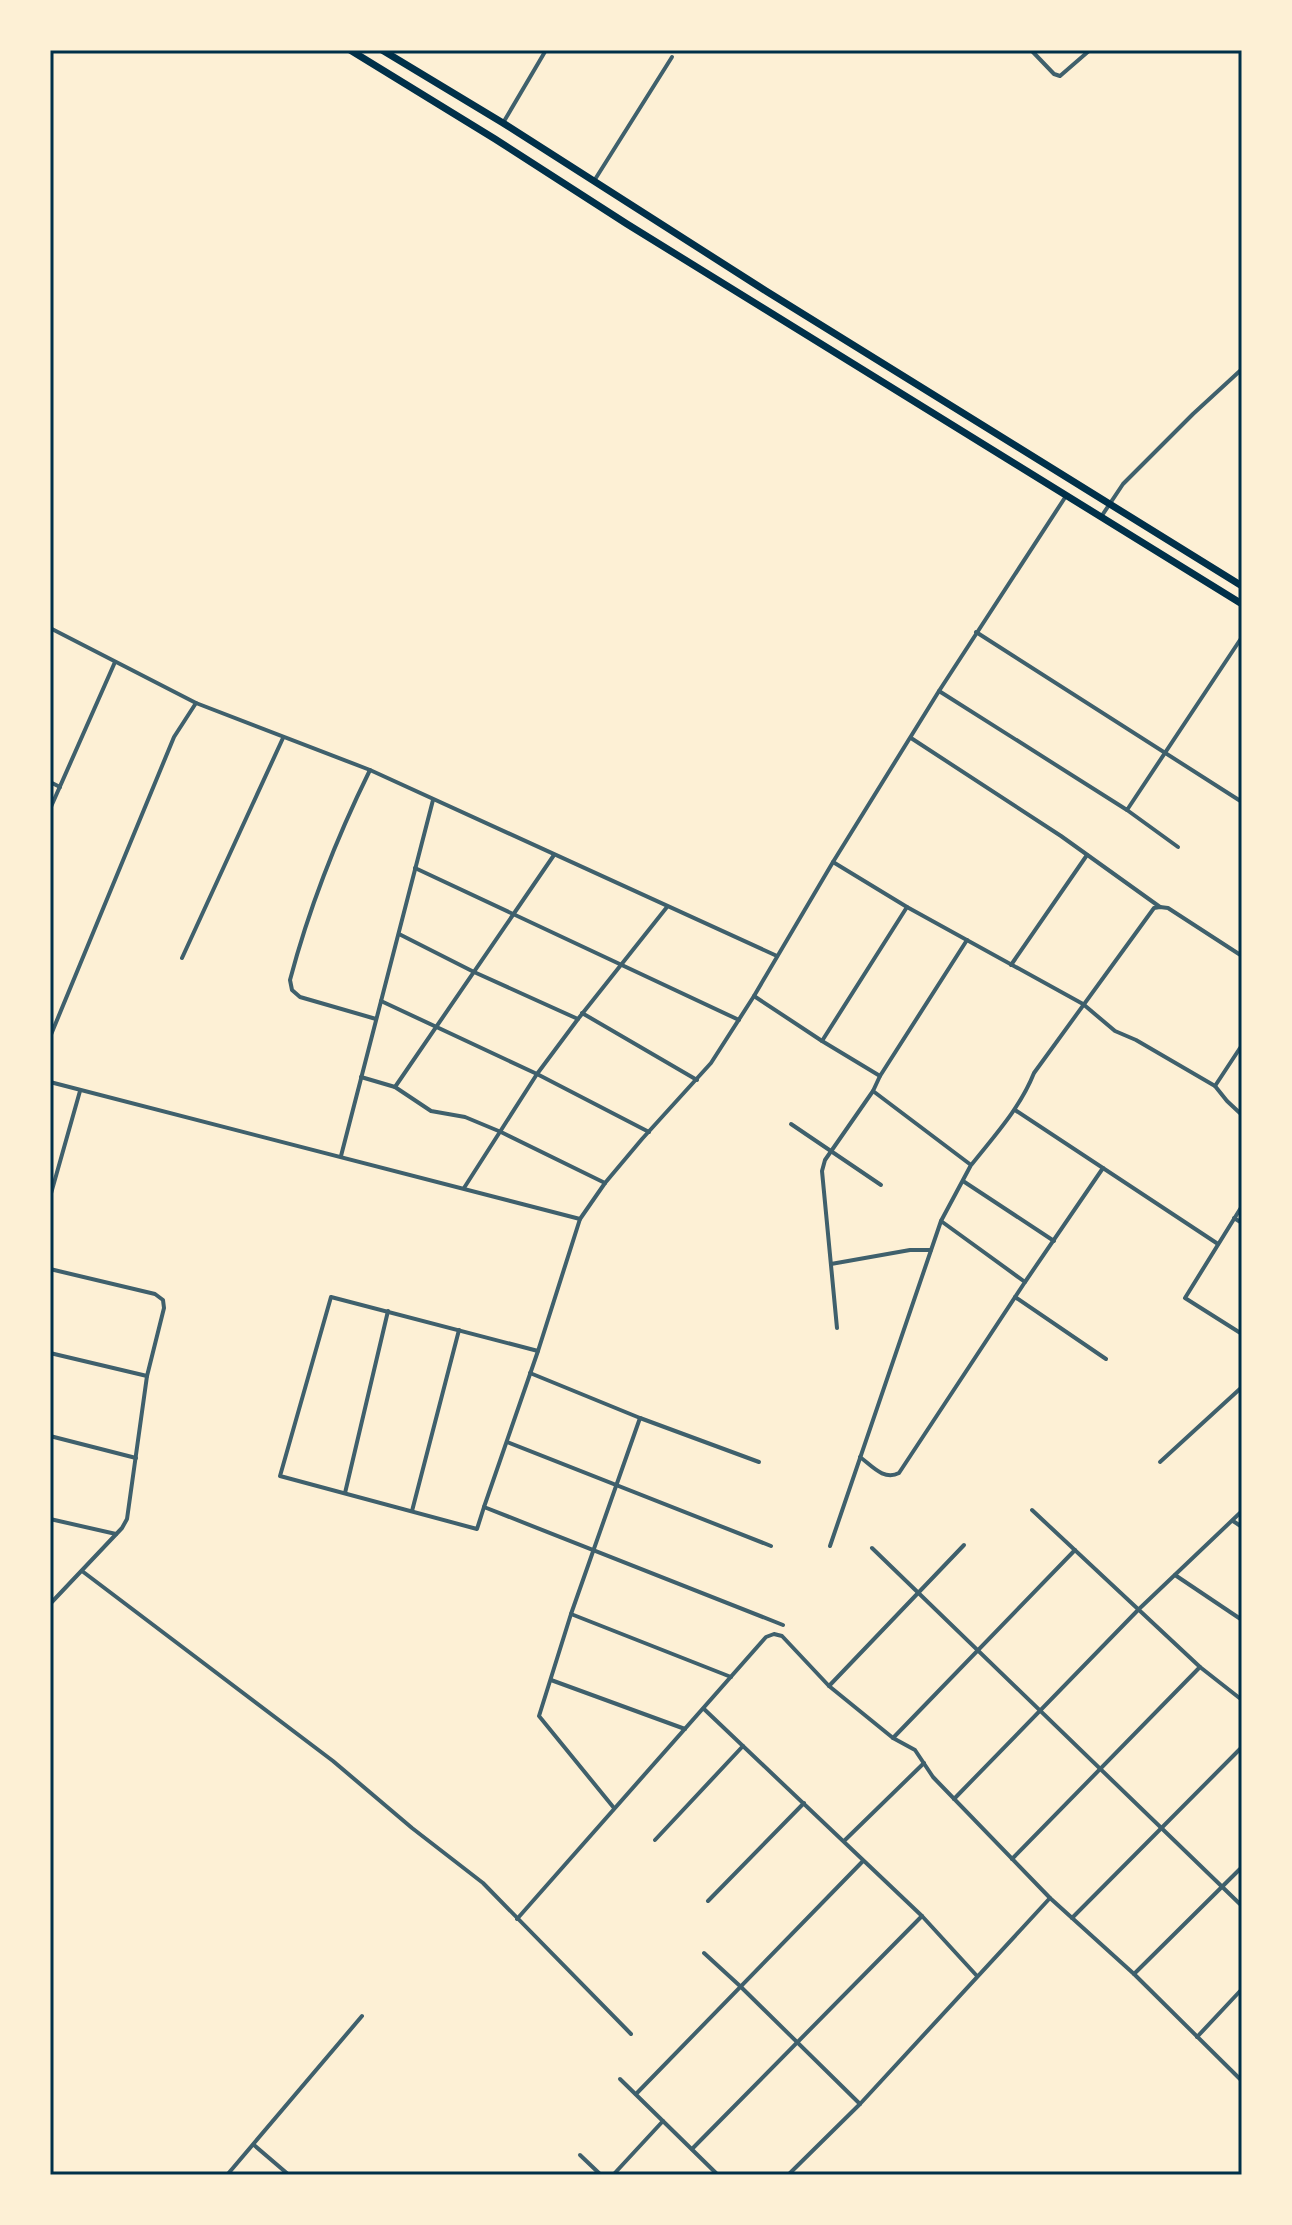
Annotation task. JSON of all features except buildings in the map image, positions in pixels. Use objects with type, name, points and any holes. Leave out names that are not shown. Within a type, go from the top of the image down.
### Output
[{"type":"main road","points":[[350,50],[1242,604]]},
{"type":"main road","points":[[382,50],[1242,586]]},
{"type":"street","points":[[503,123],[546,50]]},
{"type":"street","points":[[1031,50],[1054,74],[1060,76],[1090,50]]},
{"type":"street","points":[[594,181],[672,57]]},
{"type":"street","points":[[1101,518],[1123,484],[1242,369]]},
{"type":"street","points":[[538,1351],[331,1297],[280,1476],[477,1529],[538,1351],[580,1219],[605,1183],[711,1063],[939,691],[1066,496]]},
{"type":"street","points":[[50,628],[196,703],[370,770],[777,956]]},
{"type":"street","points":[[976,632],[1242,802]]},
{"type":"street","points":[[1127,810],[1242,637]]},
{"type":"street","points":[[50,809],[115,662]]},
{"type":"street","points":[[939,691],[1127,810],[1178,847]]},
{"type":"street","points":[[50,1037],[174,737],[196,703]]},
{"type":"street","points":[[182,958],[283,738]]},
{"type":"street","points":[[911,738],[1160,907]]},
{"type":"street","points":[[370,770],[343,825],[321,882],[290,980],[292,990],[300,997],[376,1019]]},
{"type":"street","points":[[50,782],[60,787]]},
{"type":"street","points":[[341,1156],[433,800]]},
{"type":"street","points":[[395,1087],[554,855]]},
{"type":"street","points":[[1011,965],[1087,855]]},
{"type":"street","points":[[833,862],[907,907],[1083,1004],[1115,1031],[1215,1086],[1242,1115]]},
{"type":"street","points":[[415,868],[739,1020]]},
{"type":"street","points":[[464,1188],[537,1074],[667,907]]},
{"type":"street","points":[[822,1041],[907,907]]},
{"type":"street","points":[[830,1546],[941,1221],[971,1165],[1026,1094],[1034,1073],[1154,908],[1168,908],[1242,956]]},
{"type":"street","points":[[398,934],[578,1019]]},
{"type":"street","points":[[837,1328],[822,1171],[825,1160],[873,1091],[967,940]]},
{"type":"street","points":[[754,996],[880,1076]]},
{"type":"street","points":[[381,1001],[437,1025],[649,1132]]},
{"type":"street","points":[[582,1013],[697,1080]]},
{"type":"street","points":[[1215,1086],[1242,1045]]},
{"type":"street","points":[[361,1077],[395,1087],[425,1108],[465,1117],[501,1132],[605,1183]]},
{"type":"street","points":[[50,1082],[580,1219]]},
{"type":"street","points":[[50,1197],[80,1091]]},
{"type":"street","points":[[873,1091],[971,1165]]},
{"type":"street","points":[[1015,1110],[1218,1244]]},
{"type":"street","points":[[791,1124],[881,1185]]},
{"type":"street","points":[[860,1457],[885,1476],[899,1473],[1104,1168]]},
{"type":"street","points":[[963,1181],[1054,1241]]},
{"type":"street","points":[[1242,1206],[1185,1298],[1242,1334]]},
{"type":"street","points":[[1234,1218],[1242,1223]]},
{"type":"street","points":[[941,1221],[1025,1282]]},
{"type":"street","points":[[831,1264],[910,1250],[931,1250]]},
{"type":"street","points":[[50,1269],[161,1297],[164,1303],[147,1376],[127,1519],[50,1604]]},
{"type":"street","points":[[1015,1297],[1106,1359]]},
{"type":"street","points":[[345,1493],[388,1311]]},
{"type":"street","points":[[412,1511],[459,1330]]},
{"type":"street","points":[[50,1353],[147,1376]]},
{"type":"street","points":[[530,1373],[759,1462]]},
{"type":"street","points":[[1160,1462],[1242,1387]]},
{"type":"street","points":[[615,1809],[539,1716],[571,1614],[640,1418]]},
{"type":"street","points":[[50,1436],[136,1458]]},
{"type":"street","points":[[507,1442],[771,1546]]},
{"type":"street","points":[[484,1507],[783,1625]]},
{"type":"street","points":[[1032,1510],[1200,1667],[1242,1700]]},
{"type":"street","points":[[954,1799],[1139,1609],[1242,1511]]},
{"type":"street","points":[[50,1519],[116,1534]]},
{"type":"street","points":[[1233,1521],[1242,1527]]},
{"type":"street","points":[[829,1686],[964,1545]]},
{"type":"street","points":[[872,1548],[1242,1906]]},
{"type":"street","points":[[893,1738],[1075,1550]]},
{"type":"street","points":[[82,1571],[333,1761],[483,1883],[631,2034]]},
{"type":"street","points":[[1175,1575],[1242,1620]]},
{"type":"street","points":[[571,1614],[731,1677]]},
{"type":"street","points":[[517,1919],[766,1637],[774,1634],[782,1636],[829,1686],[893,1738],[915,1750],[933,1777],[1050,1898],[1134,1974],[1242,2081]]},
{"type":"street","points":[[1012,1859],[1200,1667]]},
{"type":"street","points":[[551,1680],[685,1729]]},
{"type":"street","points":[[703,1709],[922,1916],[977,1976]]},
{"type":"street","points":[[655,1840],[743,1746]]},
{"type":"street","points":[[1072,1918],[1242,1747]]},
{"type":"street","points":[[844,1841],[924,1763]]},
{"type":"street","points":[[708,1901],[804,1803]]},
{"type":"street","points":[[636,2094],[863,1860]]},
{"type":"street","points":[[1134,1974],[1242,1867]]},
{"type":"street","points":[[788,2175],[860,2104],[1050,1898]]},
{"type":"street","points":[[692,2149],[922,1916]]},
{"type":"street","points":[[704,1953],[860,2104]]},
{"type":"street","points":[[1197,2037],[1242,1989]]},
{"type":"street","points":[[227,2175],[362,2016]]},
{"type":"street","points":[[620,2079],[718,2175]]},
{"type":"street","points":[[613,2175],[663,2121]]},
{"type":"street","points":[[254,2145],[289,2175]]},
{"type":"street","points":[[580,2155],[601,2175]]}]
